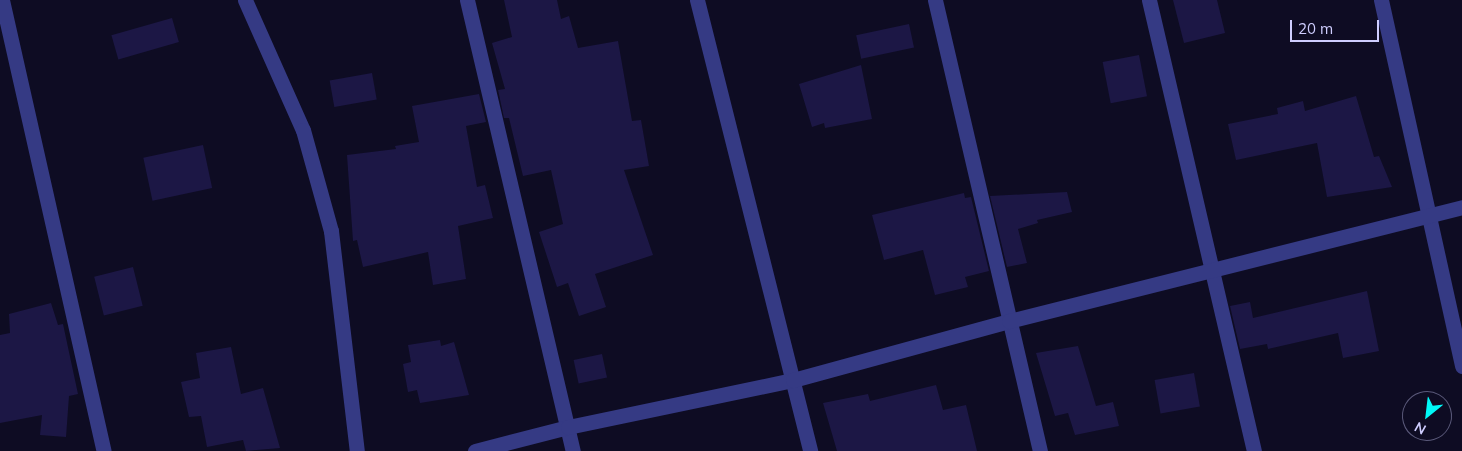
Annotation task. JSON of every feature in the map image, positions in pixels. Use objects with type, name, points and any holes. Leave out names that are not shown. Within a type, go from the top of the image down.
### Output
[{"type":"street","points":[[2,0],[104,451]]},
{"type":"street","points":[[245,0],[303,130],[330,231],[356,451]]},
{"type":"street","points":[[467,0],[573,451]]},
{"type":"street","points":[[697,0],[810,451]]},
{"type":"street","points":[[935,0],[1040,451]]},
{"type":"street","points":[[1149,0],[1254,451]]},
{"type":"street","points":[[1381,0],[1462,366]]},
{"type":"street","points":[[475,451],[568,427],[793,380],[1009,321],[1213,272],[1462,207]]},
{"type":"building","points":[[504,0],[557,0],[561,19],[569,16],[578,48],[618,41],[632,121],[641,120],[649,166],[624,170],[653,255],[595,274],[606,307],[579,316],[568,283],[557,287],[539,232],[563,224],[551,170],[523,176],[509,118],[504,118],[498,90],[505,89],[492,43],[512,37]]},
{"type":"building","points":[[1173,0],[1217,0],[1225,33],[1184,43]]},
{"type":"building","points":[[172,18],[179,42],[118,59],[111,35]]},
{"type":"building","points":[[909,24],[914,47],[861,59],[856,35]]},
{"type":"building","points":[[1139,55],[1147,96],[1111,103],[1103,62]]},
{"type":"building","points":[[861,65],[872,119],[825,128],[824,123],[812,127],[799,84]]},
{"type":"building","points":[[372,73],[377,100],[334,107],[330,80]]},
{"type":"building","points":[[479,94],[486,122],[466,126],[477,187],[485,185],[493,218],[458,226],[466,279],[433,285],[428,252],[363,267],[357,240],[353,241],[347,155],[396,149],[395,146],[419,142],[412,106]]},
{"type":"building","points":[[1356,96],[1374,157],[1379,156],[1392,187],[1327,197],[1317,143],[1236,160],[1228,124],[1278,114],[1277,108],[1303,101],[1305,111]]},
{"type":"building","points":[[203,145],[212,188],[152,201],[143,158]]},
{"type":"building","points":[[1067,192],[1072,212],[1037,220],[1038,223],[1018,229],[1027,263],[1007,267],[990,196]]},
{"type":"building","points":[[964,193],[965,198],[971,197],[989,271],[965,277],[968,287],[935,295],[923,250],[884,260],[872,215]]},
{"type":"building","points":[[133,267],[143,306],[104,315],[94,277]]},
{"type":"building","points":[[1367,291],[1379,351],[1343,358],[1338,333],[1268,349],[1267,344],[1240,349],[1230,306],[1250,302],[1253,318]]},
{"type":"building","points":[[51,303],[58,325],[63,324],[78,394],[69,396],[66,437],[40,435],[42,415],[0,423],[0,335],[10,333],[9,314]]},
{"type":"building","points":[[440,340],[441,346],[454,342],[469,395],[420,403],[417,390],[408,392],[403,364],[411,362],[408,345]]},
{"type":"building","points":[[1078,346],[1096,406],[1113,402],[1119,426],[1075,435],[1068,413],[1055,416],[1036,353]]},
{"type":"building","points":[[231,347],[241,394],[263,388],[280,448],[246,451],[243,440],[207,447],[201,416],[189,417],[181,382],[200,378],[196,353]]},
{"type":"building","points":[[602,354],[607,377],[579,384],[574,360]]},
{"type":"building","points":[[1194,373],[1200,406],[1161,413],[1155,380]]},
{"type":"building","points":[[936,385],[943,410],[966,405],[977,451],[837,451],[823,403],[868,394],[870,401]]}]
